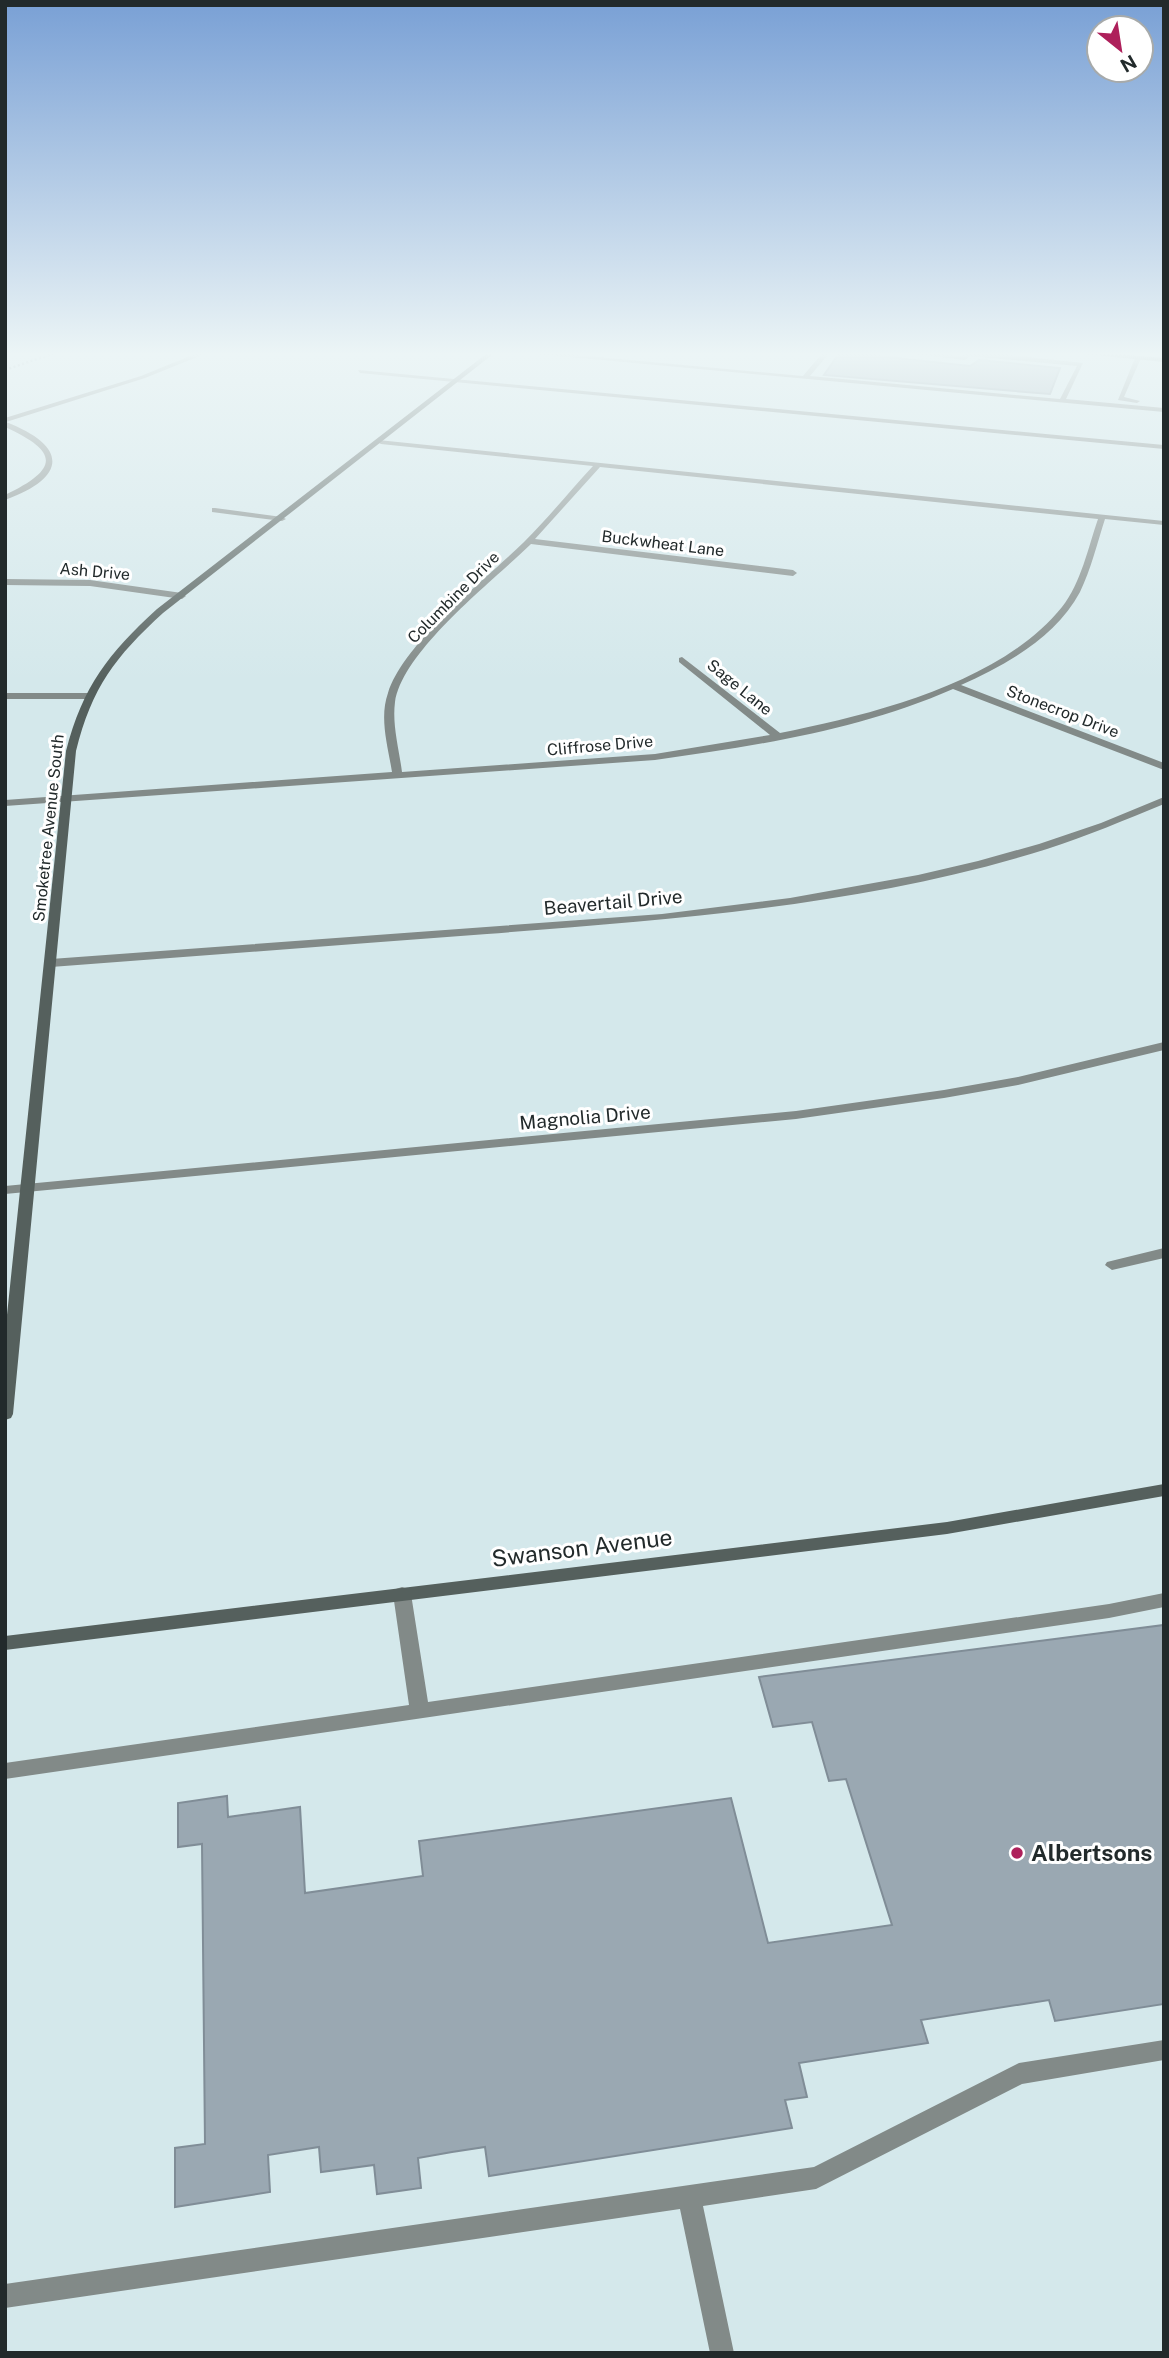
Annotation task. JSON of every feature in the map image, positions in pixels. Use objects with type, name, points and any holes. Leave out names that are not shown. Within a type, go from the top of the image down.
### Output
[{"type":"street","points":[[5,498],[42,476],[50,461]]},
{"type":"street","name":"Smoketree Avenue South","points":[[5,1414],[11,1304],[28,1188],[71,751],[79,720],[110,662],[133,636],[357,461]]},
{"type":"street","points":[[561,461],[1164,523]]},
{"type":"street","name":"Columbine Drive","points":[[398,776],[389,721],[393,690],[399,676],[420,648],[529,541],[598,465]]},
{"type":"street","points":[[215,510],[282,519]]},
{"type":"street","name":"Cliffrose Drive","points":[[5,803],[655,757],[778,737],[873,714],[952,685],[1020,649],[1062,612],[1075,594],[1102,517]]},
{"type":"street","name":"Buckwheat Lane","points":[[529,541],[793,573]]},
{"type":"street","name":"Ash Drive","points":[[5,582],[90,583],[182,596]]},
{"type":"street","name":"Sage Lane","points":[[682,660],[778,737]]},
{"type":"street","name":"Stonecrop Drive","points":[[952,685],[1164,767]]},
{"type":"street","points":[[5,696],[90,696]]},
{"type":"street","name":"Beavertail Drive","points":[[51,963],[662,917],[755,907],[856,891],[1006,857],[1077,835],[1164,800]]},
{"type":"street","name":"Magnolia Drive","points":[[5,1190],[716,1124],[870,1107],[1002,1085],[1164,1046]]},
{"type":"street","points":[[1112,1265],[1164,1253]]},
{"type":"street","name":"Swanson Avenue","points":[[5,1643],[947,1528],[1164,1490]]},
{"type":"street","points":[[402,1594],[419,1712]]},
{"type":"street","points":[[5,1771],[1096,1613],[1164,1600]]},
{"type":"street","points":[[5,2297],[816,2178],[1019,2074],[1164,2050]]},
{"type":"street","points":[[690,2196],[722,2353]]},
{"type":"building","points":[[1164,1625],[1164,2004],[1055,2021],[1049,2000],[921,2020],[928,2043],[799,2063],[807,2097],[785,2100],[792,2128],[489,2176],[485,2147],[452,2152],[418,2158],[421,2188],[377,2194],[374,2165],[321,2172],[319,2147],[268,2155],[270,2192],[175,2207],[175,2148],[205,2144],[202,1844],[178,1847],[178,1803],[227,1796],[228,1817],[300,1807],[305,1893],[423,1876],[419,1841],[731,1798],[768,1943],[892,1925],[846,1779],[829,1781],[812,1722],[773,1727],[759,1677]]},
{"type":"place","name":"Albertsons","points":[[1017,1853]]}]
